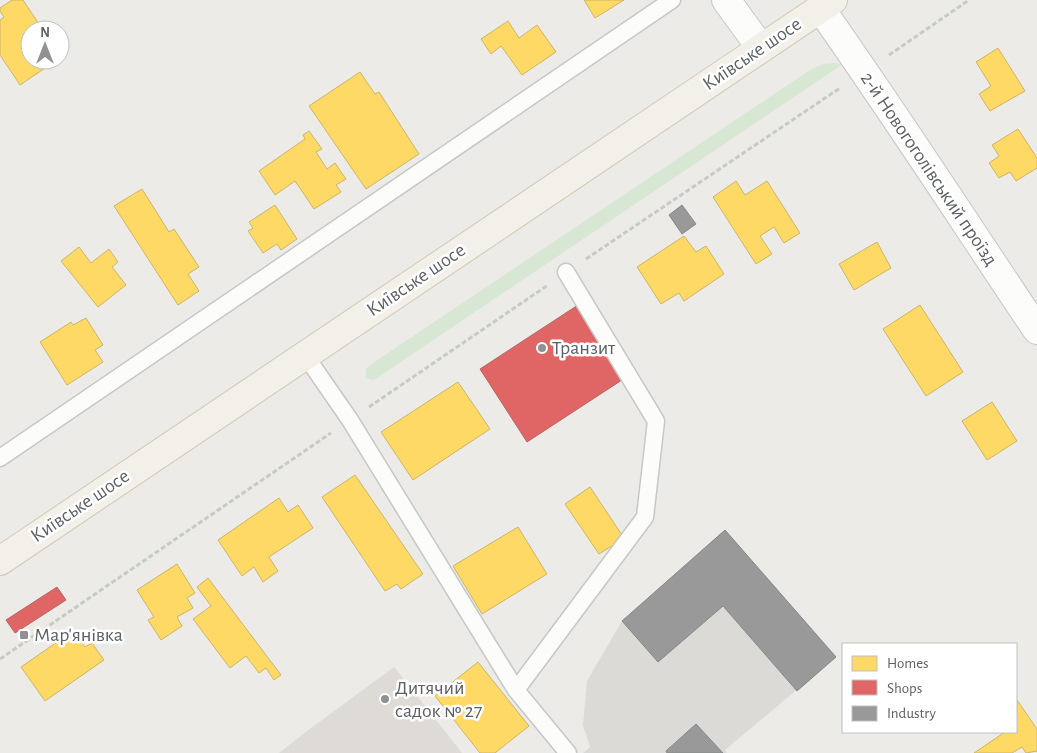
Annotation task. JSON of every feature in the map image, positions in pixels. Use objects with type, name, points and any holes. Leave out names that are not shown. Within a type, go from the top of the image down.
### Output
[{"type":"main road","name":"Київське шосе","points":[[0,561],[826,4]]},
{"type":"street","points":[[726,0],[760,48]]},
{"type":"street","name":"2-й Новогоголівський проїзд","points":[[826,4],[889,110],[1037,330]]},
{"type":"lane","points":[[0,458],[672,0]]},
{"type":"lane","points":[[516,690],[645,517],[656,421],[566,272]]},
{"type":"lane","points":[[305,355],[350,420],[516,690],[568,753]]},
{"type":"path","points":[[0,659],[566,272],[969,0]]},
{"type":"shaded area","points":[[725,530],[836,657],[725,750],[727,753],[583,753],[590,747],[583,725],[587,681],[622,621]]},
{"type":"shaded area","name":"Дитячий садок № 27","points":[[394,667],[462,753],[279,753],[307,731]]},
{"type":"green space","points":[[834,63],[843,64],[374,380],[366,378],[366,369],[370,365],[813,68]]},
{"type":"building: Homes","points":[[12,0],[23,0],[36,20],[20,20],[20,70],[42,70],[20,85],[0,55],[0,20],[4,17],[0,8]]},
{"type":"building: Homes","points":[[584,0],[624,0],[595,18]]},
{"type":"building: Homes","points":[[508,21],[519,38],[537,25],[556,52],[522,75],[501,46],[491,54],[481,39]]},
{"type":"building: Homes","points":[[998,48],[1025,91],[990,111],[979,94],[991,86],[976,62]]},
{"type":"building: Homes","points":[[360,72],[375,94],[379,92],[419,154],[366,189],[309,106]]},
{"type":"building: Homes","points":[[1018,129],[1037,158],[1037,168],[1016,181],[1010,172],[999,178],[989,163],[999,156],[992,145]]},
{"type":"building: Homes","points":[[309,131],[322,149],[316,152],[327,169],[335,163],[346,179],[336,185],[341,192],[314,209],[295,181],[275,195],[259,171],[305,139],[303,135]]},
{"type":"building: Homes","points":[[736,181],[745,195],[767,181],[800,233],[784,243],[774,227],[760,236],[772,254],[756,264],[713,197]]},
{"type":"building: Homes","points":[[142,189],[169,232],[174,229],[199,267],[188,274],[199,291],[178,305],[114,206]]},
{"type":"building: Homes","points":[[275,205],[297,239],[281,250],[277,244],[263,253],[248,231],[253,228],[249,222]]},
{"type":"building: Homes","points":[[684,236],[696,252],[706,246],[724,274],[684,301],[679,293],[661,304],[637,267]]},
{"type":"building: Homes","points":[[877,242],[891,268],[854,290],[839,264]]},
{"type":"building: Homes","points":[[79,247],[91,263],[109,249],[118,262],[112,267],[126,285],[98,307],[61,261]]},
{"type":"building: Homes","points":[[920,305],[963,372],[926,396],[883,329]]},
{"type":"building: Homes","points":[[86,318],[103,345],[95,350],[103,362],[67,385],[40,342],[71,322],[73,325]]},
{"type":"building: Homes","points":[[458,382],[490,429],[413,480],[381,432]]},
{"type":"building: Homes","points":[[992,402],[1017,441],[987,460],[962,421]]},
{"type":"building: Homes","points":[[355,475],[423,574],[401,589],[397,584],[385,591],[322,497]]},
{"type":"building: Homes","points":[[590,487],[624,538],[599,554],[565,504]]},
{"type":"building: Homes","points":[[279,498],[288,512],[298,505],[313,528],[269,557],[278,571],[263,582],[254,567],[242,576],[218,540]]},
{"type":"building: Homes","points":[[518,527],[547,574],[482,614],[453,566]]},
{"type":"building: Homes","points":[[177,564],[195,593],[187,598],[193,608],[177,617],[182,626],[161,640],[148,620],[154,617],[137,590]]},
{"type":"building: Homes","points":[[208,578],[281,675],[274,680],[266,668],[259,673],[246,656],[230,668],[193,619],[211,606],[197,587]]},
{"type":"building: Homes","points":[[73,631],[85,647],[92,643],[104,660],[45,701],[21,667]]},
{"type":"building: Homes","points":[[478,662],[529,726],[495,753],[480,753],[435,696]]},
{"type":"building: Homes","points":[[1017,700],[1037,729],[1037,751],[1026,753],[1022,747],[1012,753],[974,753],[1004,733],[1017,733]]},
{"type":"building: Shops","points":[[578,305],[625,378],[527,442],[480,369]]},
{"type":"building: Shops","points":[[57,587],[66,600],[15,633],[6,620]]},
{"type":"building: Industry","points":[[682,205],[696,224],[682,234],[669,215]]},
{"type":"building: Industry","points":[[725,530],[836,657],[797,691],[723,606],[658,662],[622,621]]},
{"type":"building: Industry","points":[[696,724],[723,753],[667,753],[666,751]]},
{"type":"place","name":"Транзит","points":[[542,348]]},
{"type":"place","name":"Мар'янівка","points":[[24,635]]},
{"type":"place","name":"Дитячий садок № 27","points":[[385,699]]}]
